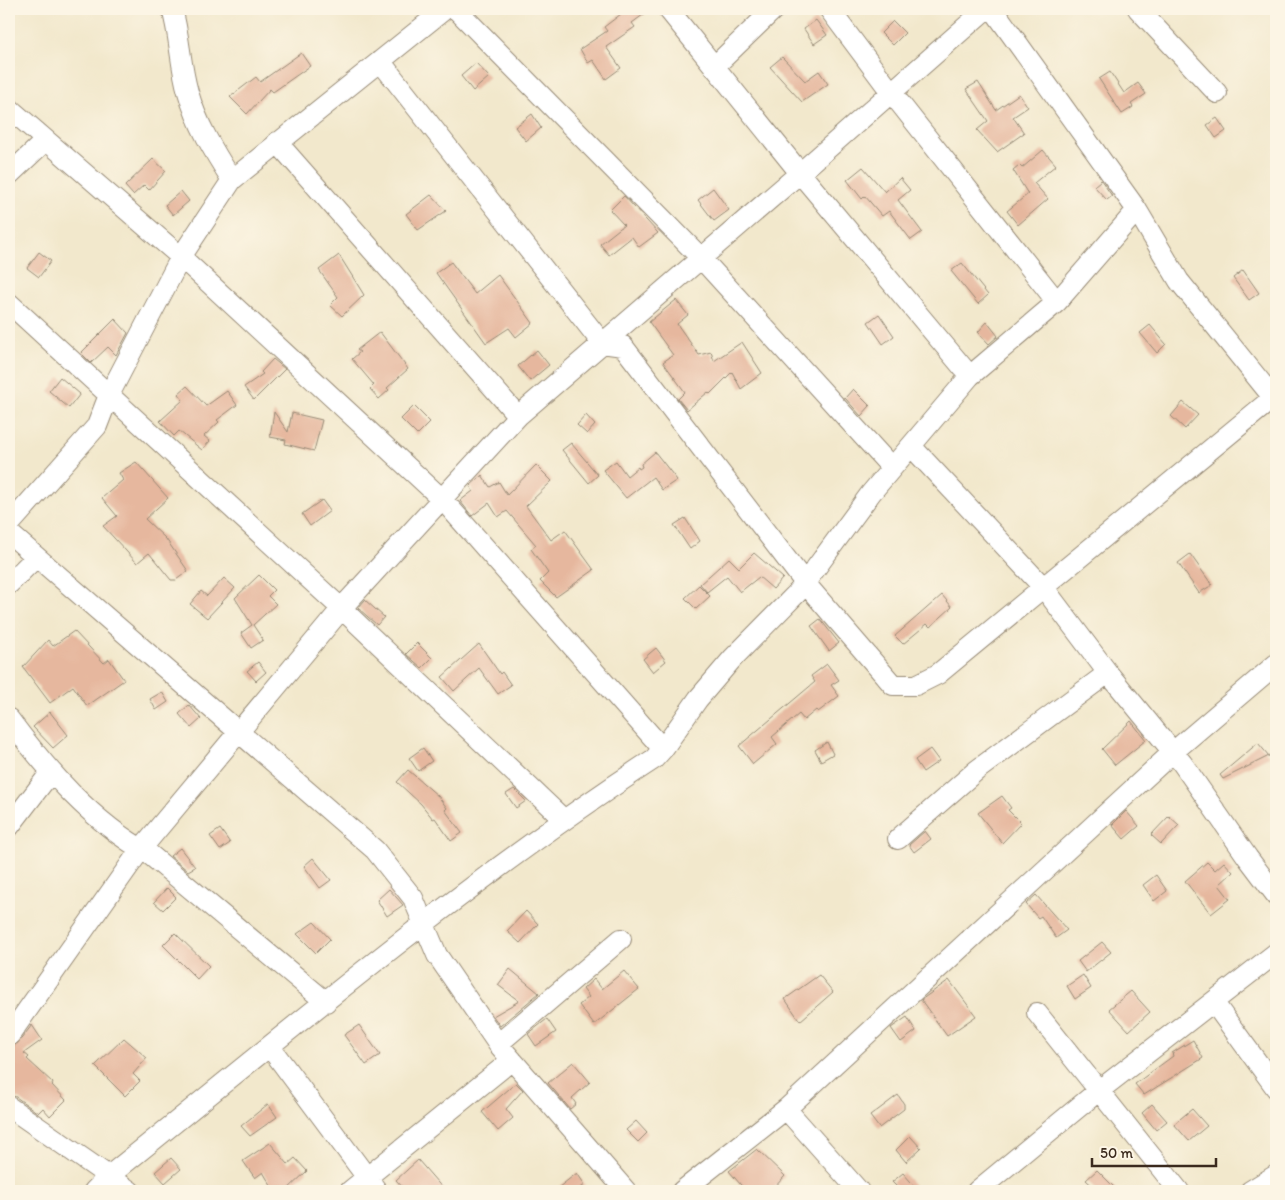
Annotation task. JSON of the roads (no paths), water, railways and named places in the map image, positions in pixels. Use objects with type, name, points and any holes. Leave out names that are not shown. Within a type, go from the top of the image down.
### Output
[{"type":"street","points":[[172,9],[179,32],[187,91],[207,143],[232,180]]},
{"type":"street","points":[[9,525],[97,426],[109,395],[181,257],[232,180],[445,9]]},
{"type":"street","points":[[456,9],[701,258],[892,468]]},
{"type":"street","points":[[668,9],[800,173],[970,376]]},
{"type":"street","points":[[714,67],[774,9]]},
{"type":"street","points":[[829,9],[891,92],[1057,302]]},
{"type":"street","points":[[9,1036],[141,848],[342,609],[518,416],[800,173],[986,9]]},
{"type":"street","points":[[380,61],[602,343],[622,346],[805,583],[893,685],[916,685],[938,674],[1275,400],[1179,282],[1137,210],[993,9]]},
{"type":"street","points":[[1138,9],[1217,93]]},
{"type":"street","points":[[9,108],[181,257],[442,499],[663,750]]},
{"type":"street","points":[[9,175],[46,140]]},
{"type":"street","points":[[277,142],[518,416]]},
{"type":"street","points":[[94,1191],[108,1176],[424,923],[563,819],[654,759],[663,750],[698,698],[805,583],[871,493],[970,376],[1057,302],[1137,210]]},
{"type":"street","points":[[9,303],[342,609],[563,819]]},
{"type":"street","points":[[911,446],[1044,588],[1108,673],[1173,752],[1276,895]]},
{"type":"street","points":[[9,533],[375,850],[413,898],[437,955],[498,1044],[626,1191]]},
{"type":"street","points":[[9,584],[36,557]]},
{"type":"street","points":[[682,1191],[786,1108],[1173,752],[1276,664]]},
{"type":"street","points":[[898,839],[977,770],[1108,673]]},
{"type":"street","points":[[9,720],[51,772],[124,840],[141,848],[326,1002]]},
{"type":"street","points":[[9,827],[51,772]]},
{"type":"street","points":[[498,1044],[621,939]]},
{"type":"street","points":[[977,1191],[1097,1092],[1276,953]]},
{"type":"street","points":[[1214,1003],[1276,1088]]},
{"type":"street","points":[[1037,1014],[1097,1092],[1179,1191]]},
{"type":"street","points":[[270,1047],[371,1184]]},
{"type":"street","points":[[350,1191],[371,1184],[512,1060]]},
{"type":"street","points":[[9,1107],[130,1191]]},
{"type":"street","points":[[786,1108],[859,1191]]},
{"type":"street","points":[[1250,1191],[1276,1175]]}]
